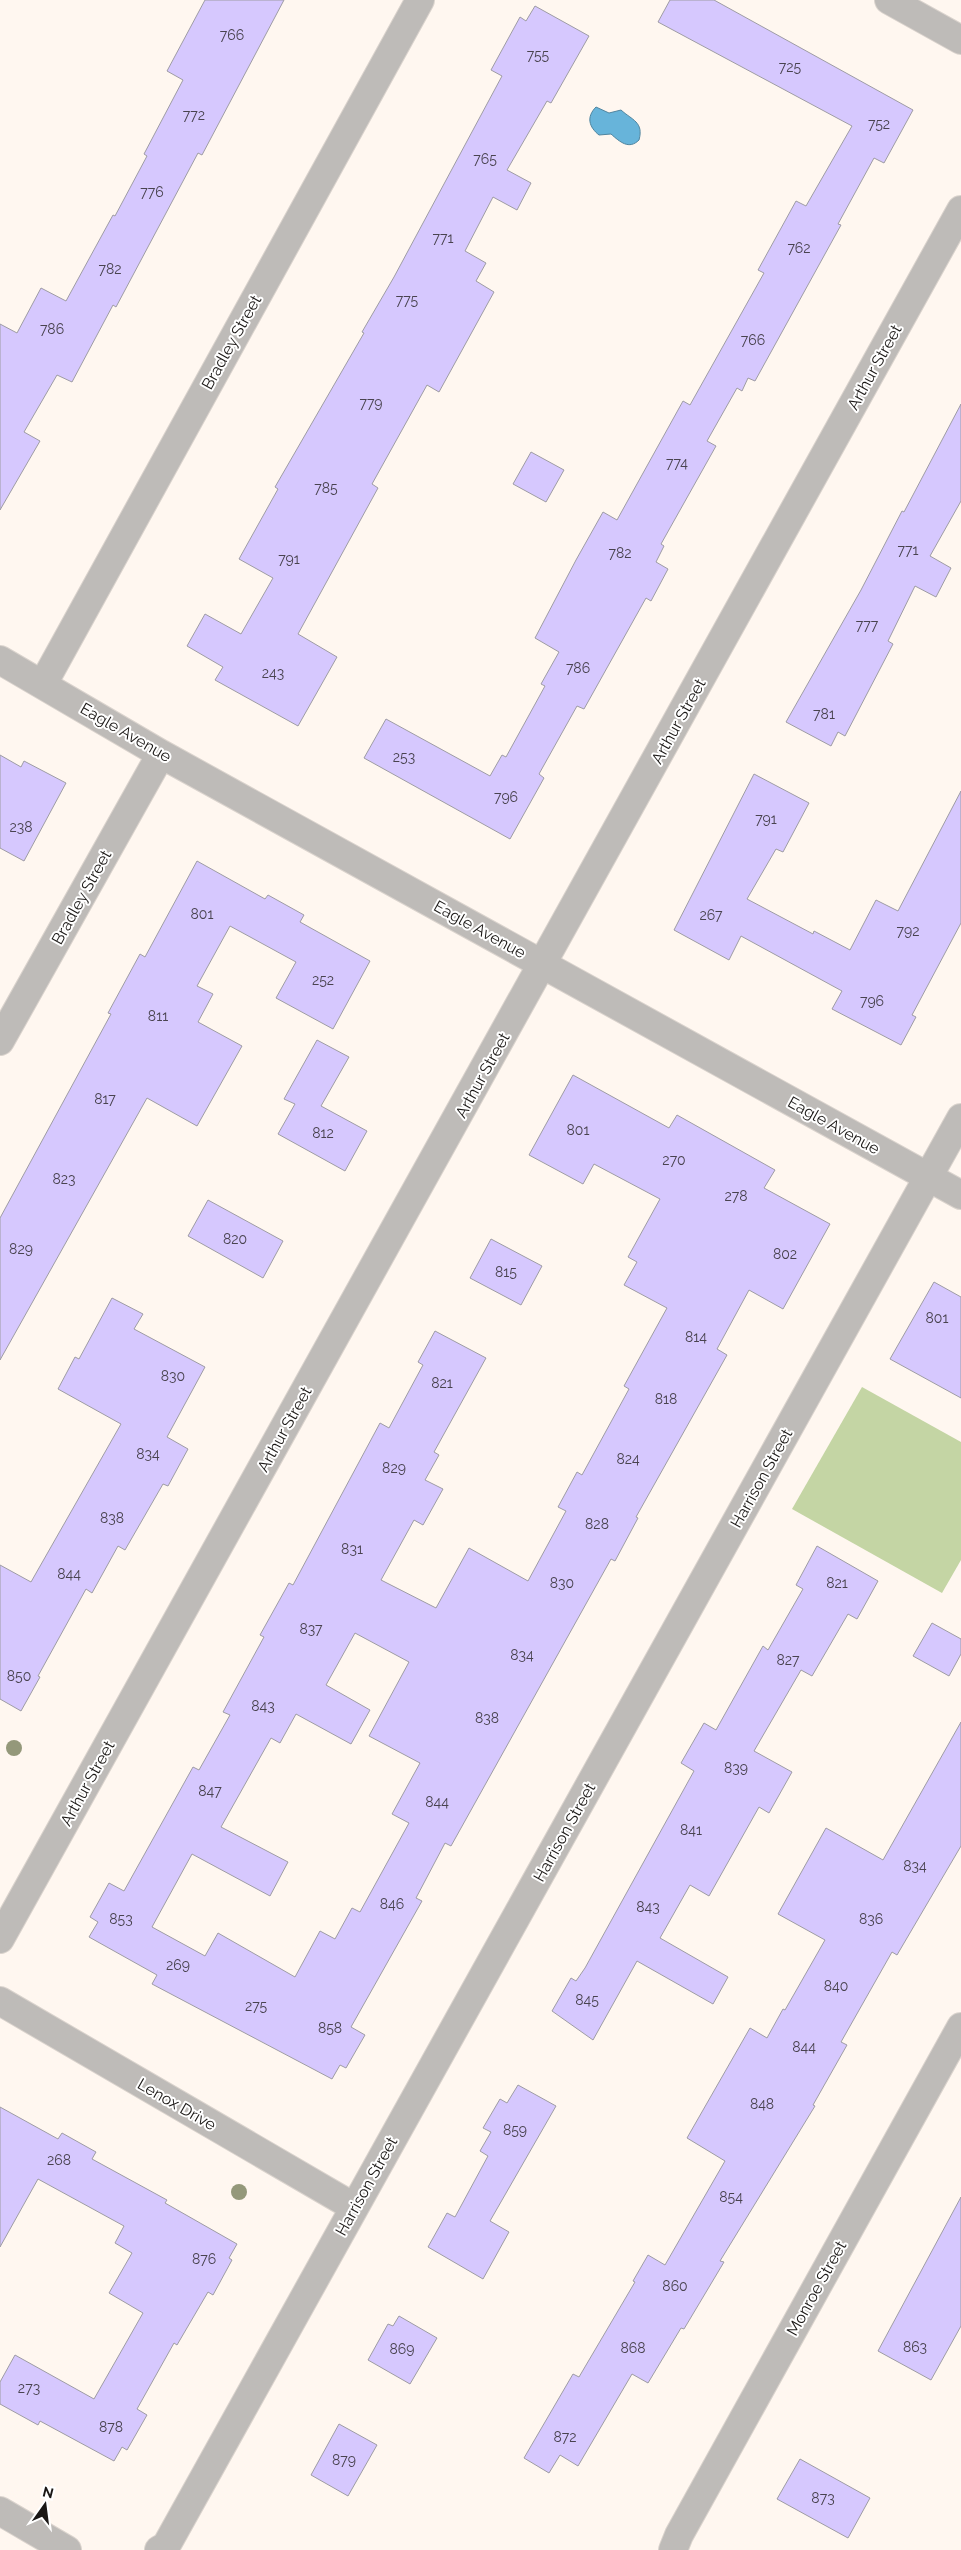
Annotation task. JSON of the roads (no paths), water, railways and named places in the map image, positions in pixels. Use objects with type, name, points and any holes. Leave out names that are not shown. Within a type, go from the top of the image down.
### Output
[{"type":"street","name":"Bradley Street","points":[[43,684],[420,0]]},
{"type":"street","points":[[888,0],[961,40]]},
{"type":"street","name":"Arthur Street","points":[[0,1939],[544,964],[961,210]]},
{"type":"street","name":"Eagle Avenue","points":[[0,660],[161,754],[961,1196]]},
{"type":"street","name":"Bradley Street","points":[[0,1041],[161,754]]},
{"type":"street","name":"Harrison Street","points":[[164,2549],[961,1118]]},
{"type":"street","name":"Lenox Drive","points":[[0,2001],[354,2207]]},
{"type":"street","name":"Monroe Street","points":[[673,2550],[679,2535],[961,2027]]},
{"type":"street","points":[[0,2511],[67,2550]]},
{"type":"water","points":[[596,107],[609,113],[621,110],[633,119],[640,129],[639,140],[628,145],[611,134],[599,135],[593,129],[590,122],[591,114]]}]
